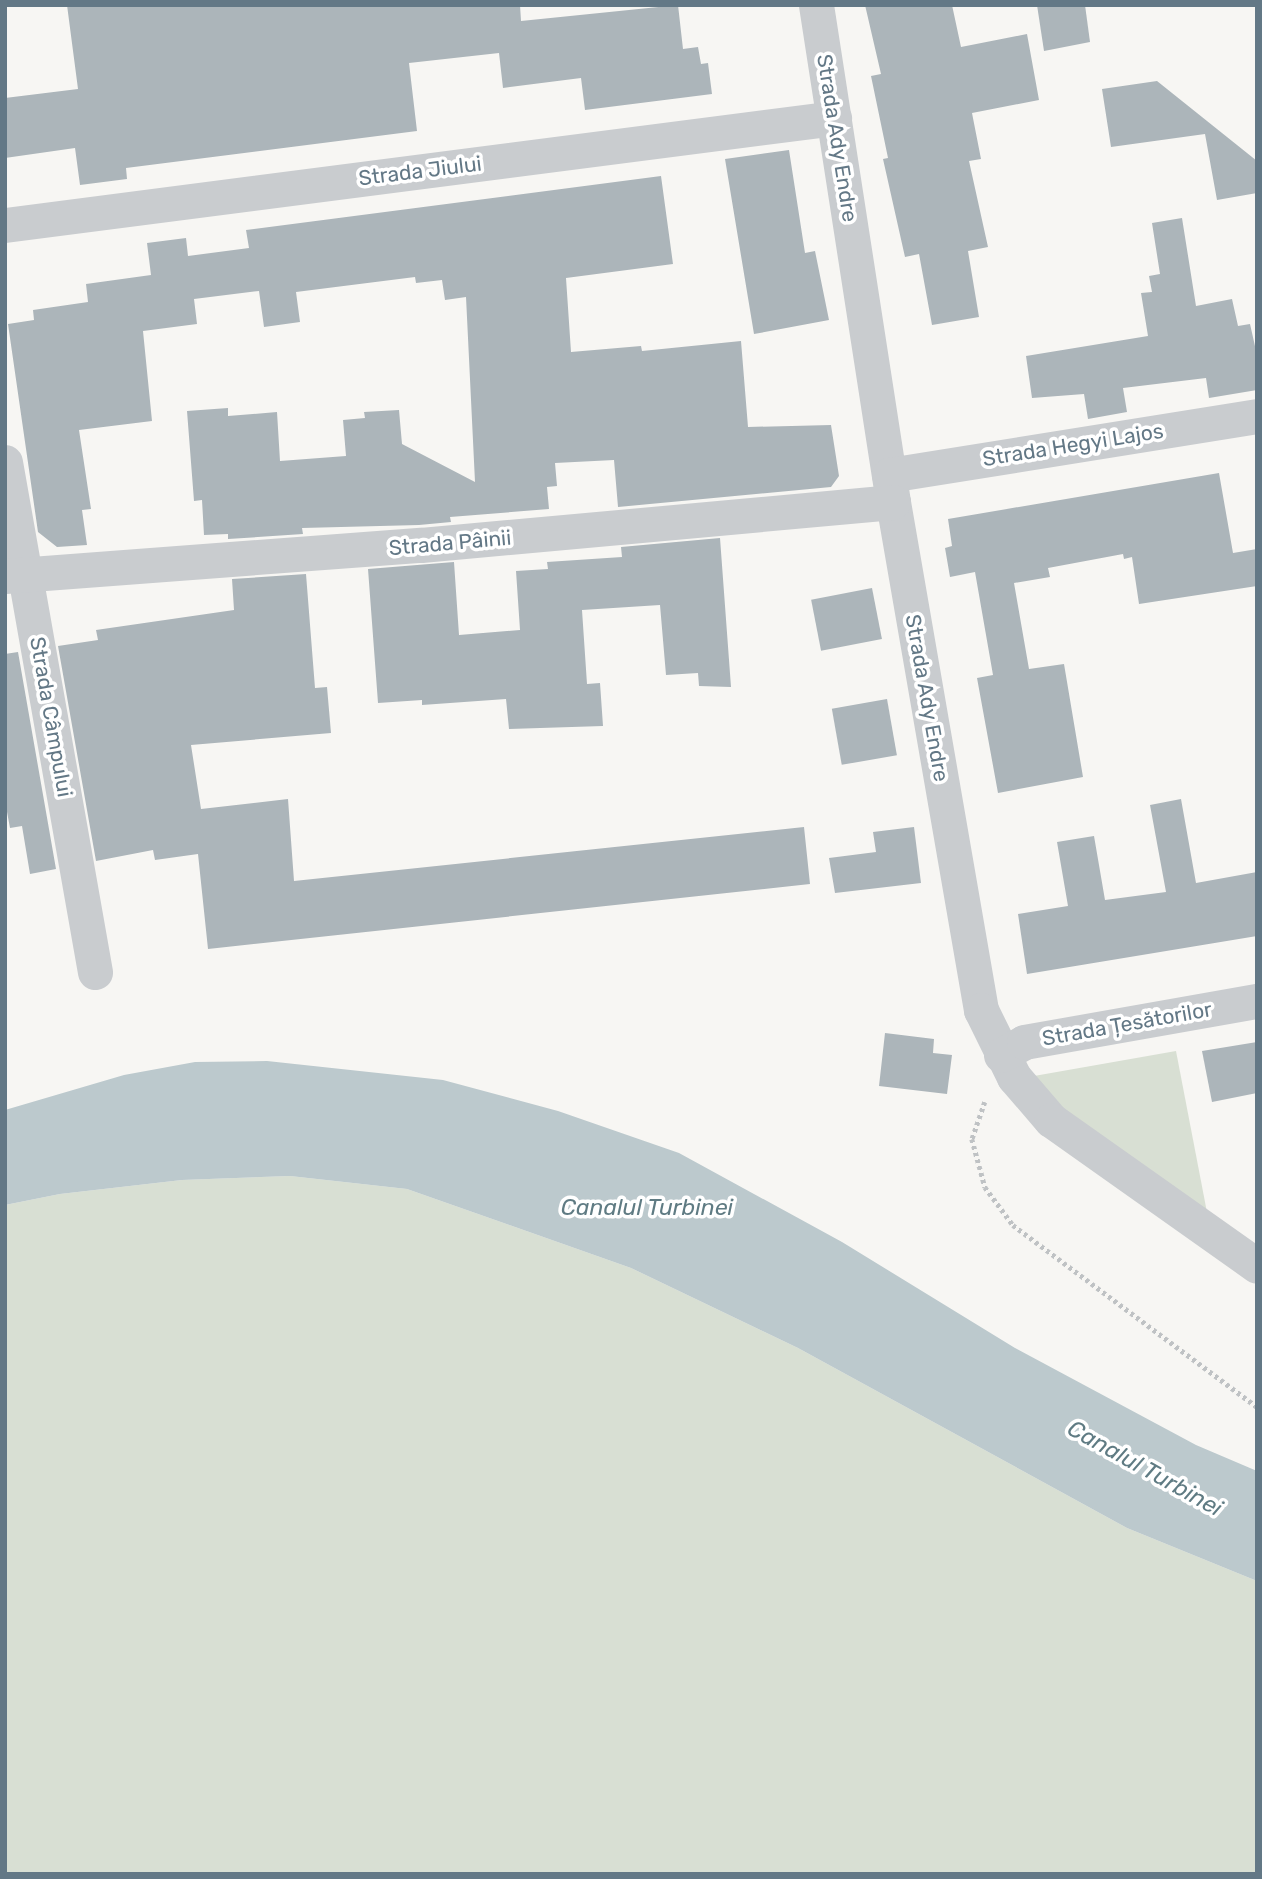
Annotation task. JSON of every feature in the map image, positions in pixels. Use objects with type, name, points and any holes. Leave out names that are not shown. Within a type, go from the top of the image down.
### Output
[{"type":"street","name":"Strada Ady Endre","points":[[816,5],[891,489],[981,1010],[1001,1055],[1026,1095],[1051,1120],[1257,1266]]},
{"type":"street","name":"Strada Jiului","points":[[5,225],[834,118]]},
{"type":"street","name":"Strada Hegyi Lajos","points":[[891,489],[1257,416]]},
{"type":"street","name":"Strada Câmpului","points":[[5,462],[16,575],[95,972]]},
{"type":"street","name":"Strada Pâinii","points":[[16,575],[421,545],[891,489]]},
{"type":"street","name":"Strada Țesătorilor","points":[[1001,1055],[1024,1042],[1257,1001]]},
{"type":"path","points":[[1001,1055],[972,1139],[985,1188],[1013,1225],[1257,1406]]},
{"type":"shaded area","points":[[1176,1051],[1210,1228],[1111,1162],[1034,1076]]},
{"type":"shaded area","points":[[290,1176],[407,1189],[631,1268],[798,1348],[1127,1528],[1257,1581],[1257,1874],[5,1874],[5,1205],[60,1194],[182,1180]]},
{"type":"water","name":"Canalul Turbinei","points":[[267,1061],[443,1080],[558,1111],[679,1153],[842,1242],[1015,1348],[1196,1445],[1257,1471],[1257,1581],[1127,1528],[798,1348],[631,1268],[407,1189],[290,1176],[182,1180],[60,1194],[5,1205],[5,1110],[124,1075],[195,1062]]},
{"type":"building","points":[[67,5],[520,5],[521,21],[678,5],[683,49],[698,47],[701,64],[708,63],[712,94],[585,110],[581,78],[503,88],[499,53],[409,63],[417,131],[126,168],[127,179],[80,185],[75,148],[5,158],[5,98],[78,89]]},
{"type":"building","points":[[865,5],[952,5],[961,47],[1027,34],[1039,100],[972,113],[981,159],[969,161],[988,247],[968,251],[979,317],[932,325],[919,254],[905,257],[883,159],[888,158],[871,76],[881,74]]},
{"type":"building","points":[[1037,5],[1085,5],[1090,42],[1044,51]]},
{"type":"building","points":[[1157,81],[1257,161],[1257,193],[1217,200],[1205,134],[1111,147],[1102,89]]},
{"type":"building","points":[[789,150],[805,253],[815,251],[829,320],[754,334],[725,159]]},
{"type":"building","points":[[661,176],[673,264],[566,278],[571,352],[641,346],[642,351],[741,341],[748,427],[831,425],[839,476],[831,487],[618,507],[614,460],[555,463],[557,486],[547,487],[549,509],[450,517],[451,522],[419,525],[302,528],[303,534],[228,539],[228,534],[204,535],[202,500],[194,501],[187,411],[228,408],[228,416],[277,412],[280,461],[346,456],[343,420],[365,418],[364,412],[399,410],[402,444],[475,482],[466,297],[445,300],[442,280],[416,283],[415,277],[296,292],[300,322],[264,327],[259,291],[194,299],[197,324],[143,331],[152,421],[79,430],[91,509],[82,510],[87,545],[57,547],[38,532],[8,324],[34,320],[33,310],[88,302],[86,284],[151,275],[147,243],[186,238],[188,256],[249,248],[246,230]]},
{"type":"building","points":[[1182,218],[1196,306],[1232,299],[1238,326],[1250,324],[1257,355],[1257,390],[1209,398],[1206,378],[1123,388],[1127,412],[1088,419],[1084,394],[1032,398],[1026,356],[1148,336],[1141,293],[1152,292],[1149,276],[1160,274],[1152,223]]},
{"type":"building","points":[[1219,473],[1233,553],[1257,549],[1257,586],[1139,604],[1132,557],[1124,559],[1123,554],[1048,568],[1050,577],[1014,583],[1029,669],[1064,664],[1083,777],[998,793],[977,678],[993,675],[975,572],[950,577],[945,548],[952,546],[948,519]]},
{"type":"building","points":[[720,538],[731,687],[699,686],[698,673],[666,675],[660,605],[582,610],[587,684],[600,683],[603,726],[509,729],[506,699],[422,705],[422,700],[378,703],[368,569],[454,562],[459,635],[520,630],[516,571],[548,569],[547,562],[622,557],[621,547]]},
{"type":"building","points":[[306,574],[315,688],[327,687],[331,733],[191,745],[201,809],[288,799],[294,881],[804,827],[810,884],[208,949],[198,854],[155,860],[153,850],[96,861],[58,646],[98,640],[96,630],[234,610],[232,579]]},
{"type":"building","points":[[872,588],[882,639],[821,651],[811,600]]},
{"type":"building","points":[[18,652],[56,869],[30,874],[22,826],[10,828],[5,801],[5,654]]},
{"type":"building","points":[[887,699],[897,755],[842,765],[832,709]]},
{"type":"building","points":[[1181,799],[1196,883],[1257,872],[1257,936],[1027,974],[1018,914],[1068,906],[1057,842],[1094,836],[1105,900],[1166,892],[1150,805]]},
{"type":"building","points":[[914,827],[921,883],[835,893],[829,858],[876,852],[873,832]]},
{"type":"building","points":[[885,1033],[934,1039],[933,1053],[952,1055],[947,1094],[879,1086]]},
{"type":"building","points":[[1257,1042],[1257,1093],[1212,1102],[1202,1051]]}]
